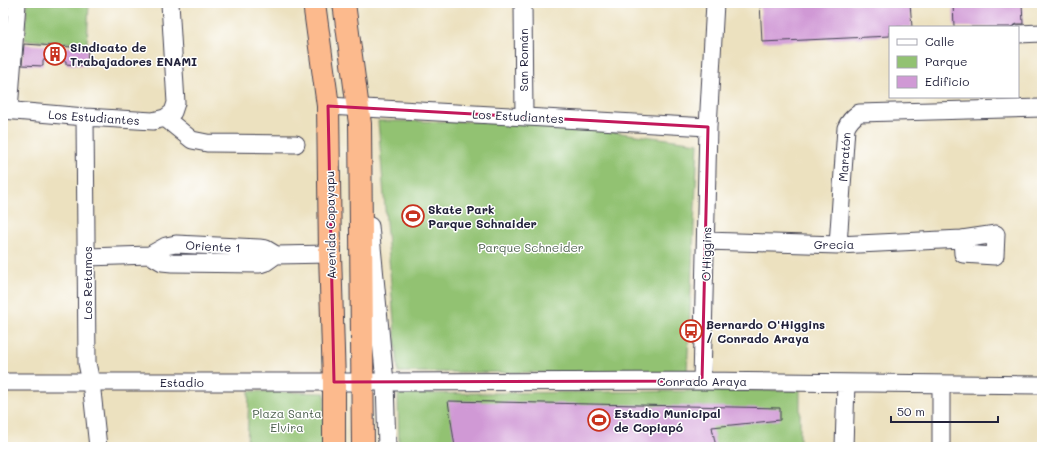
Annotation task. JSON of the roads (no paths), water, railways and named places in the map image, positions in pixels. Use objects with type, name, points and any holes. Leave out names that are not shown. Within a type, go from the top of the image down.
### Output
[{"type":"highway","name":"Avenida Copayapu","points":[[314,3],[328,106],[334,447]]},
{"type":"highway","points":[[344,3],[359,116],[363,447]]},
{"type":"street","points":[[6,110],[17,3]]},
{"type":"street","points":[[170,3],[176,103],[173,112],[165,118],[192,140],[207,143],[296,144]]},
{"type":"street","name":"San Román","points":[[523,3],[524,117]]},
{"type":"street","name":"O'Higgins","points":[[702,381],[708,127],[715,3]]},
{"type":"street","points":[[1019,34],[1042,33]]},
{"type":"street","name":"Los Estudiantes","points":[[328,106],[359,116],[524,117],[708,127]]},
{"type":"street","name":"Maratón","points":[[838,245],[846,128],[850,119],[860,113],[1042,108]]},
{"type":"street","name":"Los Estudiantes","points":[[6,110],[153,121],[165,118]]},
{"type":"street","points":[[359,116],[385,382],[387,447]]},
{"type":"street","name":"Los Retamos","points":[[85,117],[87,363],[91,382],[98,447]]},
{"type":"street","name":"Grecia","points":[[706,241],[838,245],[962,239]]},
{"type":"street","name":"Oriente 1","points":[[87,257],[150,256],[162,262],[172,263],[260,264],[276,255],[330,254]]},
{"type":"street","name":"Conrado Araya","points":[[362,382],[702,381],[1042,385]]},
{"type":"street","name":"Estadio","points":[[3,382],[362,382]]},
{"type":"street","points":[[844,447],[846,383]]},
{"type":"street","points":[[941,384],[941,447]]},
{"type":"place","name":"Sindicato de Trabajadores ENAMI","points":[[55,54]]},
{"type":"place","name":"Skate Park Parque Schnaider","points":[[413,216]]},
{"type":"place","name":"Bernardo O'Higgins / Conrado Araya","points":[[691,331]]},
{"type":"place","name":"Estadio Municipal de Copiapó","points":[[599,420]]},
{"type":"park label","name":"Parque Schneider","points":[[531,247]]},
{"type":"park label","name":"Plaza Santa Elvira","points":[[287,420]]}]
